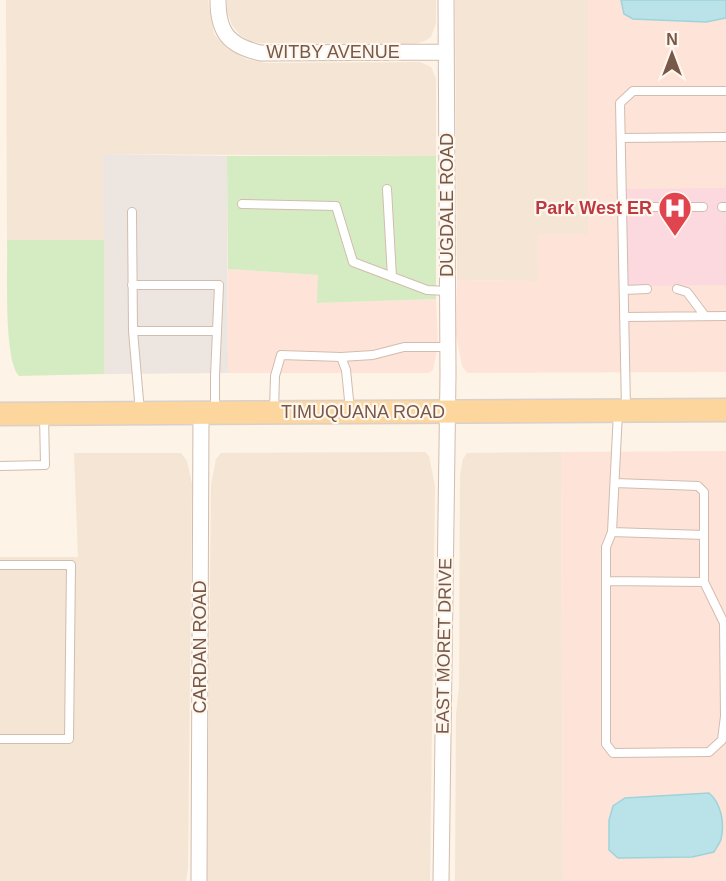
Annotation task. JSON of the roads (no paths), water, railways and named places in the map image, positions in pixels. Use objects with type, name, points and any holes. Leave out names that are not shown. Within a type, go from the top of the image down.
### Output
[{"type":"main road","name":"TIMUQUANA ROAD","points":[[0,414],[726,410]]},
{"type":"street","name":"WITBY AVENUE","points":[[218,0],[218,15],[224,31],[234,44],[247,50],[261,53],[446,52]]},
{"type":"street","name":"DUGDALE ROAD","points":[[446,0],[447,411]]},
{"type":"street","name":"EAST MORET DRIVE","points":[[441,881],[447,411]]},
{"type":"street","name":"CARDAN ROAD","points":[[199,881],[208,412]]},
{"type":"lane","points":[[615,483],[698,486],[704,492],[704,582],[724,623],[725,716],[722,740],[709,752],[614,753],[606,744],[606,547],[612,532],[615,483],[622,410],[624,290],[620,103],[633,91],[726,91]]},
{"type":"lane","points":[[621,138],[726,137]]},
{"type":"lane","points":[[387,189],[392,277]]},
{"type":"lane","points":[[243,204],[336,206],[353,261],[427,291],[447,291]]},
{"type":"lane","points":[[623,207],[703,207]]},
{"type":"lane","points":[[132,213],[133,331],[140,413]]},
{"type":"lane","points":[[132,285],[219,285],[217,331],[208,412]]},
{"type":"lane","points":[[624,290],[647,289]]},
{"type":"lane","points":[[677,289],[687,292],[705,316]]},
{"type":"lane","points":[[624,317],[726,316]]},
{"type":"lane","points":[[133,331],[217,331]]},
{"type":"lane","points":[[274,412],[275,376],[281,356],[341,357],[373,355],[405,346],[447,346]]},
{"type":"lane","points":[[341,357],[346,370],[350,412]]},
{"type":"lane","points":[[0,466],[45,465],[44,414]]},
{"type":"lane","points":[[612,532],[704,535]]},
{"type":"lane","points":[[0,565],[71,565],[69,739],[0,739]]},
{"type":"lane","points":[[606,581],[704,582]]},
{"type":"water","points":[[621,0],[726,0],[726,18],[706,22],[633,19],[624,14]]},
{"type":"water","points":[[709,793],[719,808],[722,820],[721,839],[714,852],[692,857],[618,858],[609,850],[609,820],[613,806],[625,798]]},
{"type":"place","name":"Park West ER","points":[[675,237]]}]
